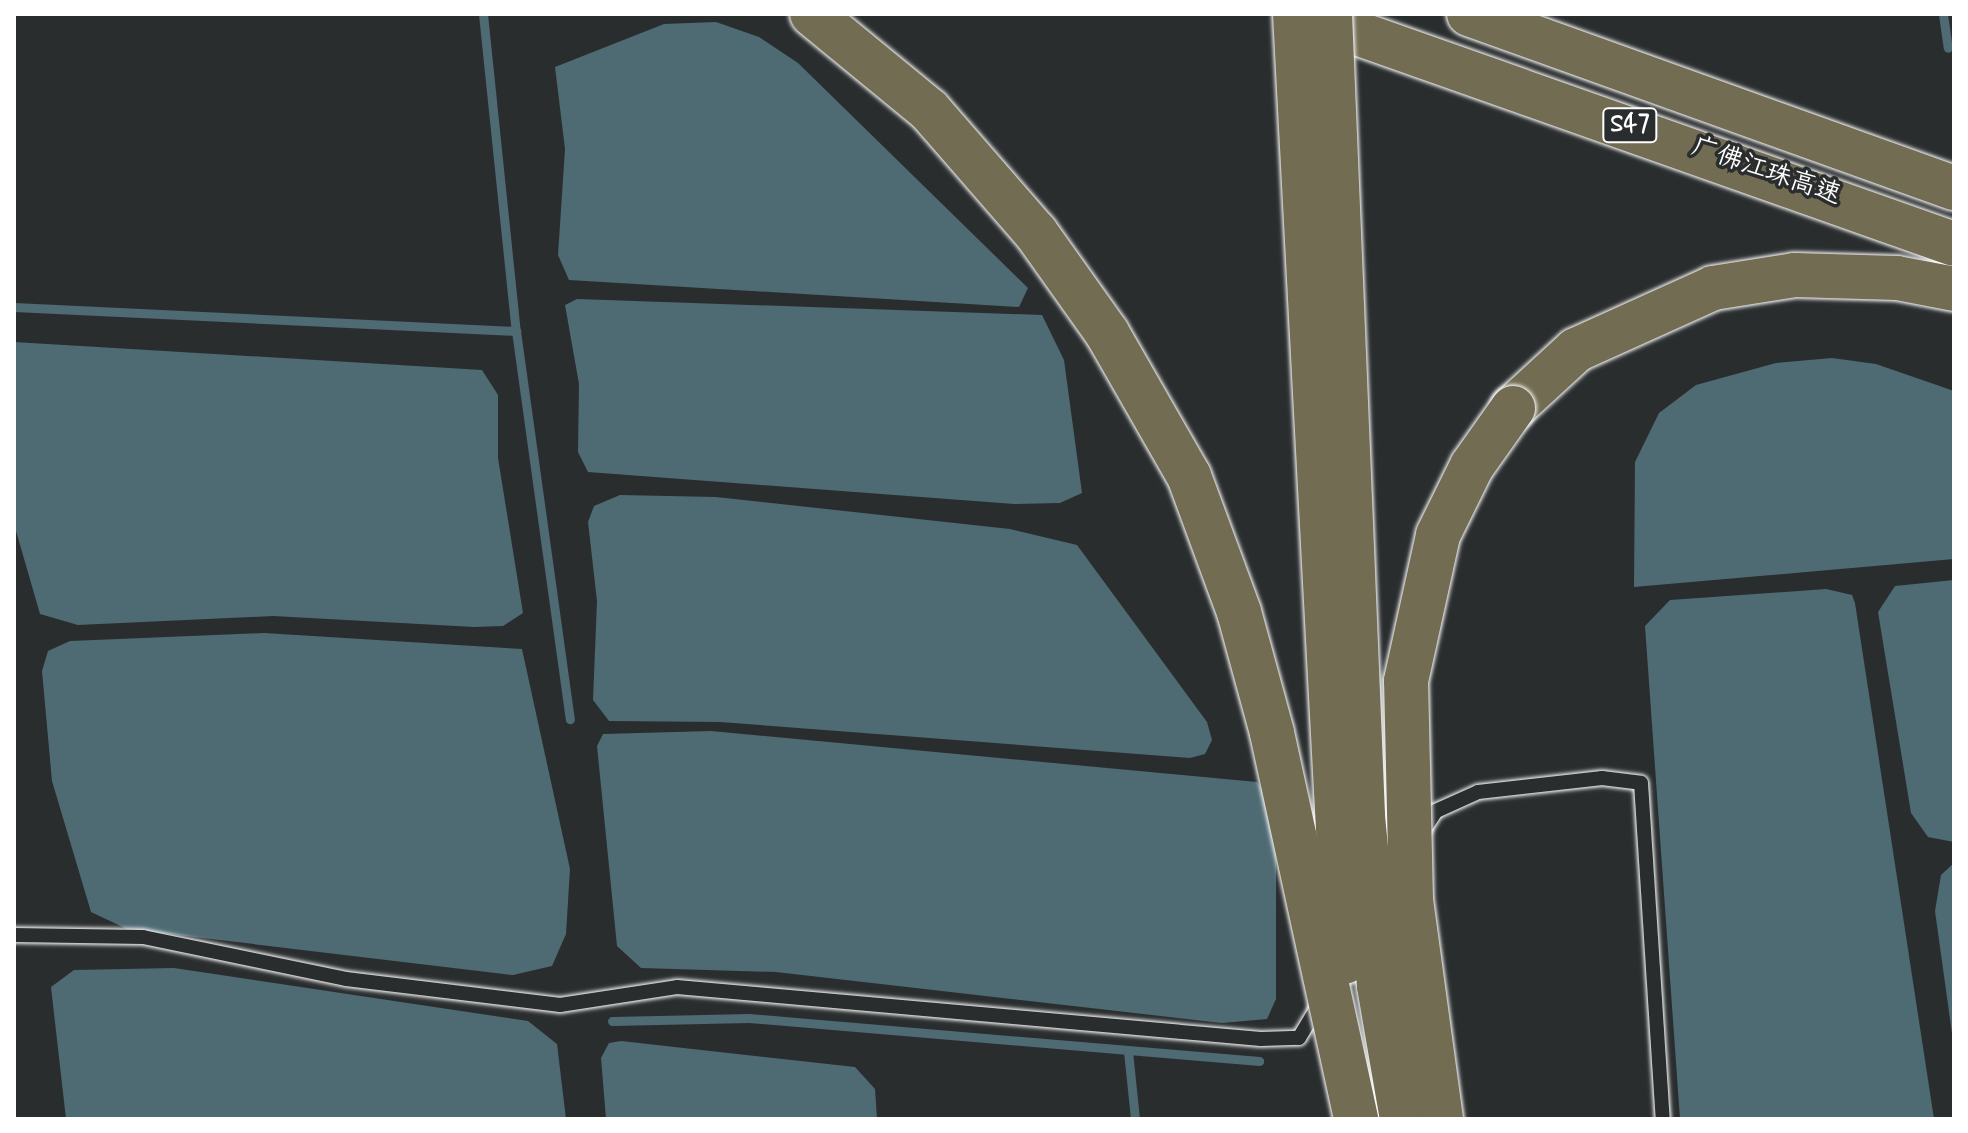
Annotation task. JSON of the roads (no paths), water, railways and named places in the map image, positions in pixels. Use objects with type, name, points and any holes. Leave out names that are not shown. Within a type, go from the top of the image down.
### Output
[{"type":"highway","points":[[812,14],[929,110],[1036,233],[1107,333],[1189,476],[1239,612],[1272,733],[1358,1119]]},
{"type":"highway","points":[[1295,14],[1329,758],[1358,1119]]},
{"type":"highway","name":"广佛江珠高速","points":[[1303,14],[1954,244]]},
{"type":"highway","points":[[1330,14],[1363,816],[1379,986],[1402,1119]]},
{"type":"highway","name":"广佛江珠高速","points":[[1469,14],[1954,188]]},
{"type":"highway","points":[[1441,1119],[1411,899],[1406,681],[1438,535],[1513,408],[1576,350],[1713,288],[1795,275],[1897,278],[1954,289]]},
{"type":"lane","points":[[1395,878],[1436,811],[1478,792],[1602,778],[1641,783],[1663,1119]]},
{"type":"lane","points":[[14,935],[143,937],[346,979],[560,1005],[677,987],[1261,1039],[1299,1038],[1387,892]]},
{"type":"water","points":[[716,22],[759,37],[798,63],[1028,288],[1019,307],[569,280],[558,255],[565,149],[555,67],[664,24]]},
{"type":"water","points":[[577,299],[1042,315],[1064,360],[1082,493],[1060,503],[1014,504],[588,472],[578,452],[579,384],[565,305]]},
{"type":"water","points":[[14,342],[482,370],[498,395],[498,458],[523,613],[503,626],[474,627],[273,616],[78,625],[40,614],[14,524]]},
{"type":"water","points":[[1832,358],[1876,364],[1954,391],[1954,559],[1634,587],[1635,462],[1659,413],[1696,385],[1776,363]]},
{"type":"water","points":[[620,495],[716,497],[1010,529],[1077,545],[1207,722],[1212,740],[1205,754],[1190,758],[720,722],[609,721],[593,700],[597,601],[588,522],[594,506]]},
{"type":"water","points":[[1954,580],[1954,842],[1928,837],[1911,813],[1878,612],[1895,586]]},
{"type":"water","points":[[1826,589],[1852,595],[1855,603],[1934,1119],[1680,1119],[1645,626],[1670,600]]},
{"type":"water","points":[[264,633],[522,649],[570,869],[566,934],[552,966],[513,975],[127,929],[91,912],[52,781],[42,671],[48,651],[70,641]]},
{"type":"water","points":[[711,731],[1257,782],[1276,809],[1276,999],[1267,1019],[1222,1023],[776,972],[641,968],[617,946],[597,746],[603,734]]},
{"type":"water","points":[[1954,863],[1954,1048],[1935,911],[1941,875]]},
{"type":"water","points":[[174,968],[528,1021],[557,1044],[566,1119],[66,1119],[51,987],[74,970]]},
{"type":"water","points":[[621,1041],[855,1067],[875,1089],[877,1119],[606,1119],[601,1058],[609,1043]]},
{"type":"waterway","points":[[483,14],[516,331],[570,719]]},
{"type":"waterway","points":[[1943,14],[1948,48]]},
{"type":"waterway","points":[[14,307],[516,331]]},
{"type":"waterway","points":[[612,1021],[749,1018],[1259,1061]]},
{"type":"waterway","points":[[1128,1051],[1135,1119]]}]
